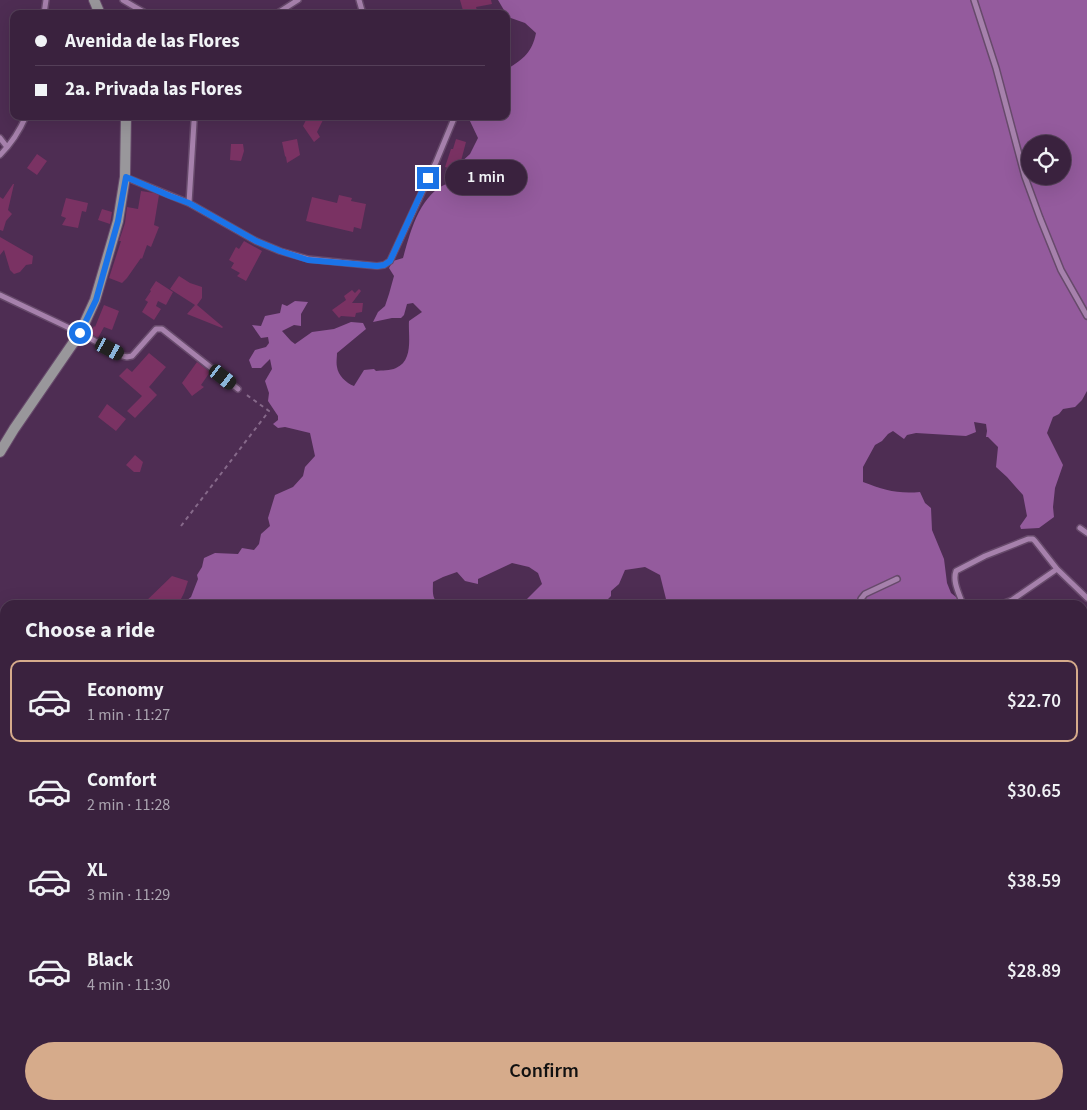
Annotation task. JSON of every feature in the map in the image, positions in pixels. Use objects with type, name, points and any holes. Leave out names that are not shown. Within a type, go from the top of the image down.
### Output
[{"type":"street","points":[[123,0],[140,10]]},
{"type":"street","points":[[282,10],[298,0]]},
{"type":"street","points":[[974,0],[996,68],[1024,177],[1061,270],[1087,316]]},
{"type":"street","points":[[0,155],[8,147],[24,120]]},
{"type":"street","points":[[0,452],[80,333],[96,300],[118,221],[126,177],[126,120]]},
{"type":"street","points":[[126,177],[189,203],[256,241],[280,251],[308,260],[384,265],[390,261],[453,120]]},
{"type":"street","points":[[189,203],[194,122]]},
{"type":"street","points":[[0,138],[8,147]]},
{"type":"street","points":[[0,295],[127,357],[132,356],[156,330],[162,329],[238,389]]},
{"type":"street","points":[[1080,528],[1087,533]]},
{"type":"street","points":[[961,600],[954,576],[956,572],[985,556],[1028,539],[1032,539],[1087,598]]},
{"type":"street","points":[[1018,600],[1057,568]]},
{"type":"street","points":[[861,600],[865,594],[897,579]]},
{"type":"path","points":[[181,526],[269,411],[238,389]]},
{"type":"shaded area","points":[[498,0],[1087,0],[1087,391],[1075,407],[1063,409],[1053,417],[1047,433],[1063,465],[1055,488],[1054,517],[1039,528],[1021,529],[1020,526],[1027,516],[1023,495],[996,467],[998,447],[986,437],[986,424],[974,422],[976,432],[966,436],[916,433],[907,435],[904,439],[893,431],[875,445],[863,467],[863,482],[891,491],[920,492],[925,503],[931,508],[932,530],[944,559],[947,583],[951,593],[960,600],[668,600],[666,599],[660,575],[645,567],[625,570],[619,584],[611,591],[611,596],[607,600],[526,600],[542,584],[538,573],[529,567],[512,563],[478,579],[478,584],[465,581],[457,572],[443,577],[433,582],[435,600],[187,600],[191,597],[204,558],[215,553],[238,554],[242,548],[254,550],[259,544],[261,534],[270,526],[268,518],[275,495],[293,487],[303,476],[305,467],[315,456],[310,433],[285,427],[278,428],[273,424],[278,420],[278,416],[268,401],[269,393],[265,381],[272,369],[270,359],[261,368],[252,368],[249,360],[255,350],[266,347],[269,343],[268,337],[261,338],[252,325],[261,326],[265,316],[280,313],[282,304],[287,306],[295,301],[308,302],[301,314],[301,326],[294,325],[282,331],[295,344],[312,332],[334,329],[351,322],[363,323],[366,329],[337,353],[339,373],[351,385],[354,386],[364,370],[391,370],[402,364],[408,354],[409,321],[422,312],[413,303],[407,304],[404,315],[401,318],[373,322],[378,312],[385,306],[389,294],[394,276],[389,268],[393,261],[403,258],[418,213],[424,203],[440,187],[451,182],[458,165],[470,154],[478,138],[469,120],[510,120],[510,67],[526,55],[532,46],[536,33],[525,23],[510,18],[510,10],[504,10]]},
{"type":"building","points":[[460,0],[491,0],[492,4],[476,7],[477,10],[463,10]]},
{"type":"building","points":[[306,120],[323,120],[317,132],[320,137],[314,142],[303,126]]},
{"type":"building","points":[[297,139],[300,155],[287,163],[282,142]]},
{"type":"building","points":[[456,139],[466,142],[461,161],[464,163],[460,172],[445,167]]},
{"type":"building","points":[[231,144],[243,144],[244,151],[241,161],[230,160]]},
{"type":"building","points":[[37,154],[47,161],[37,175],[27,168]]},
{"type":"building","points":[[13,184],[8,210],[12,214],[6,221],[3,231],[0,230],[0,197],[3,199]]},
{"type":"building","points":[[141,191],[159,195],[154,225],[159,227],[151,247],[147,245],[142,259],[122,283],[109,278],[121,241],[119,241],[125,223],[127,207],[138,209]]},
{"type":"building","points":[[339,195],[352,198],[351,201],[366,204],[361,229],[354,227],[353,232],[306,221],[312,197],[337,203]]},
{"type":"building","points":[[66,198],[88,203],[86,212],[82,211],[78,228],[62,225],[66,218],[61,216]]},
{"type":"building","points":[[102,209],[112,212],[110,224],[98,220]]},
{"type":"building","points":[[0,237],[33,256],[32,264],[26,265],[20,272],[14,274],[10,270],[4,250],[0,255]]},
{"type":"building","points":[[244,241],[262,251],[246,281],[237,276],[240,273],[231,268],[234,263],[229,260],[236,247],[239,249]]},
{"type":"building","points":[[179,276],[190,283],[202,287],[202,298],[197,305],[222,328],[187,314],[195,305],[170,289]]},
{"type":"building","points":[[156,281],[173,292],[166,305],[158,301],[156,306],[161,309],[154,320],[142,312],[148,302],[145,300]]},
{"type":"building","points":[[359,289],[361,291],[352,303],[363,303],[362,312],[356,313],[355,317],[341,316],[339,318],[332,310],[346,300],[344,296],[352,290],[355,293]]},
{"type":"building","points":[[104,305],[119,311],[112,330],[104,327],[98,338],[90,333],[95,327]]},
{"type":"building","points":[[149,353],[166,367],[149,387],[157,395],[135,418],[127,411],[142,396],[119,376],[127,368],[132,372]]},
{"type":"building","points":[[197,362],[210,372],[201,385],[204,387],[192,396],[182,383]]},
{"type":"building","points":[[107,404],[126,419],[116,431],[98,417]]},
{"type":"building","points":[[135,455],[143,462],[140,472],[134,472],[126,465]]},
{"type":"building","points":[[172,576],[188,581],[180,600],[147,600]]},
{"type":"route","points":[[80,333],[96,300],[118,221],[126,177],[189,203],[256,241],[280,251],[308,260],[377,266],[384,265],[390,261],[428,178]]}]
